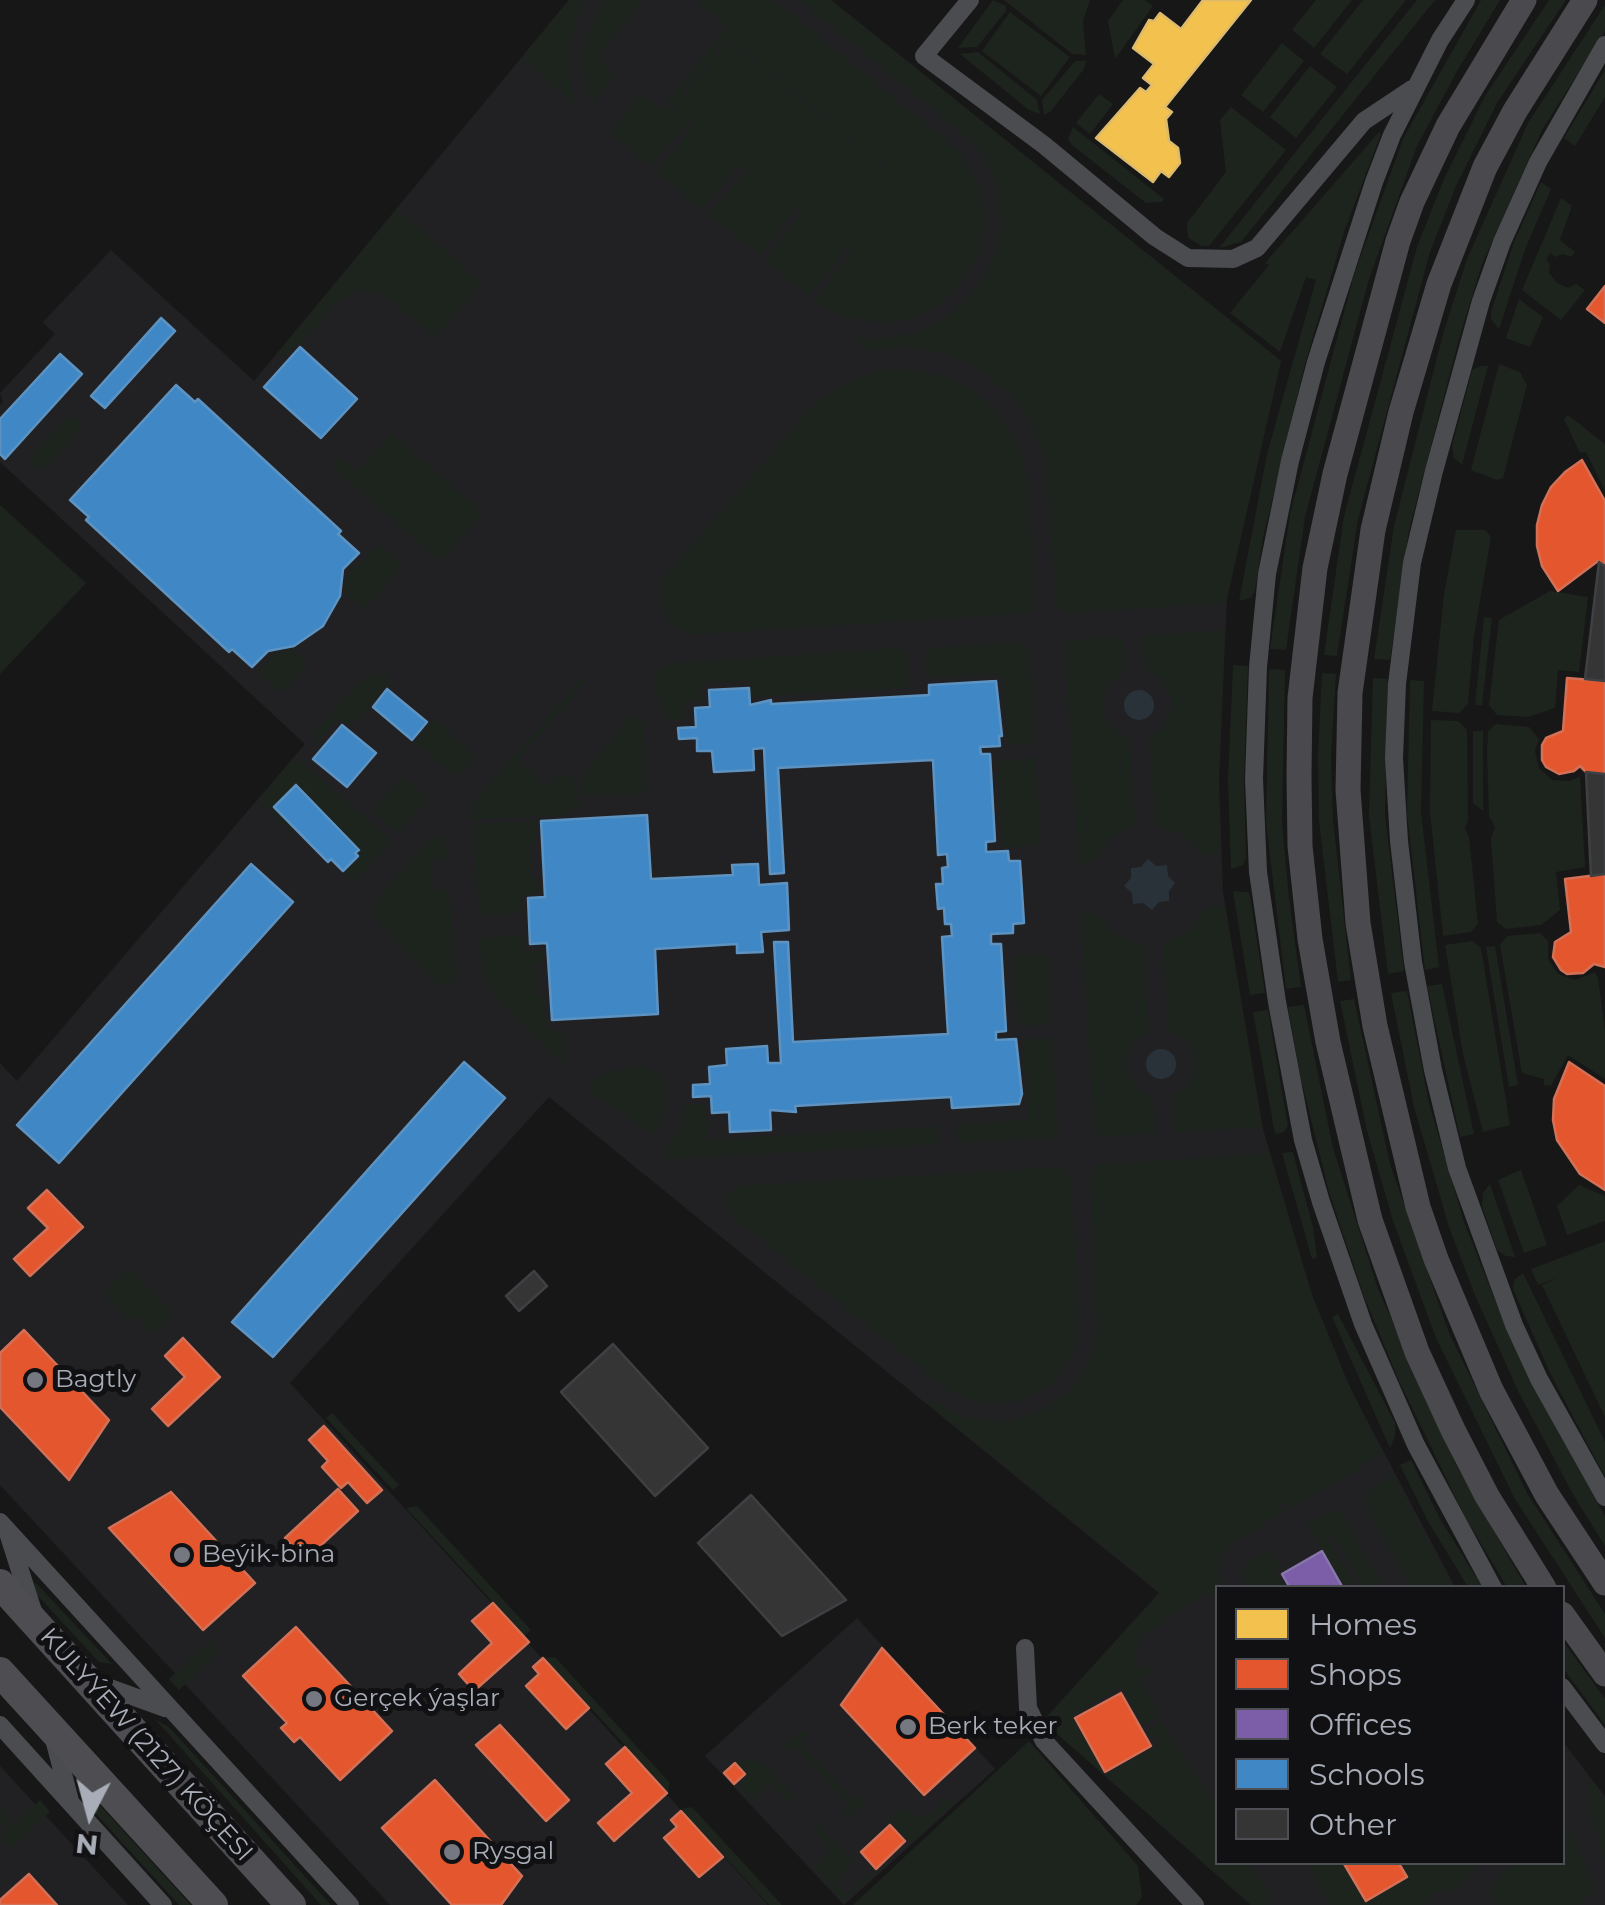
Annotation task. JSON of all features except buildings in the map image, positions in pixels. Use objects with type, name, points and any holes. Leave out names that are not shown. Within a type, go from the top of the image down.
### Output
[{"type":"highway","name":"KULYÝEW (2127) KÖÇESI","points":[[0,1584],[291,1905]]},
{"type":"highway","points":[[0,1672],[213,1905]]},
{"type":"main road","points":[[1524,0],[1448,126],[1412,202],[1389,273],[1335,474],[1315,568],[1300,698],[1299,775],[1301,861],[1310,939],[1328,1042],[1370,1220],[1417,1352],[1453,1430],[1542,1585]]},
{"type":"main road","points":[[1585,0],[1514,111],[1485,168],[1439,284],[1401,412],[1374,530],[1350,693],[1348,790],[1358,923],[1375,1026],[1418,1207],[1491,1390],[1548,1495],[1605,1583]]},
{"type":"main road","points":[[1565,1618],[1605,1674]]},
{"type":"street","points":[[970,0],[924,56],[1044,145],[1155,238],[1188,258],[1233,259],[1257,248],[1364,122],[1415,87]]},
{"type":"street","points":[[1466,0],[1415,87],[1374,182],[1316,362],[1273,539],[1258,666],[1256,831],[1262,904],[1284,1043],[1303,1140],[1321,1202],[1364,1324],[1416,1445],[1491,1585]]},
{"type":"street","points":[[1605,45],[1538,162],[1502,242],[1482,301],[1412,562],[1394,758],[1412,962],[1457,1168],[1514,1325],[1539,1379],[1605,1498]]},
{"type":"street","points":[[4,1526],[38,1626]]},
{"type":"street","points":[[4,1526],[350,1905]]},
{"type":"street","points":[[1025,1648],[1028,1708],[1044,1741],[1194,1905]]},
{"type":"street","points":[[87,1680],[170,1710]]},
{"type":"street","points":[[1565,1690],[1605,1744]]},
{"type":"street","points":[[0,1725],[162,1905]]},
{"type":"street","points":[[52,1728],[71,1804]]},
{"type":"shaded area","points":[[569,0],[831,0],[1281,361],[1227,597],[1219,780],[1223,892],[1263,1129],[1312,1295],[1350,1388],[1454,1585],[1215,1585],[1215,1865],[1565,1865],[1565,1745],[1605,1796],[1605,1905],[1251,1905],[1043,1721],[1159,1593],[549,1097],[290,1383],[768,1905],[390,1905],[0,1485],[0,1063],[17,1081],[305,744],[0,462],[0,393],[55,334],[43,322],[111,250],[254,381]]},
{"type":"shaded area","points":[[569,0],[585,0],[576,18],[568,54],[578,108],[522,57]]},
{"type":"shaded area","points":[[605,0],[644,0],[597,58],[616,74],[591,104],[583,69],[584,51],[588,33]]},
{"type":"shaded area","points":[[696,0],[774,0],[959,151],[978,182],[985,217],[979,253],[961,285],[948,298],[917,317],[881,323],[845,317],[814,300],[850,255],[868,269],[925,198],[728,38],[672,106],[667,102],[728,26]]},
{"type":"shaded area","points":[[799,0],[831,0],[1281,361],[1226,603],[1068,613],[1057,608],[1045,457],[1026,414],[1011,395],[973,365],[927,349],[869,351],[851,335],[874,339],[915,333],[934,325],[967,301],[990,267],[997,247],[1001,227],[999,190],[983,154],[967,137]]},
{"type":"shaded area","points":[[993,0],[1006,6],[1006,11],[977,47],[958,48]]},
{"type":"shaded area","points":[[1004,0],[1090,0],[1083,21],[1086,55],[1072,54]]},
{"type":"shaded area","points":[[1123,0],[1145,0],[1153,6],[1115,59],[1108,21]]},
{"type":"shaded area","points":[[1316,0],[1352,0],[1314,48],[1292,30]]},
{"type":"shaded area","points":[[1363,0],[1406,0],[1347,74],[1320,54]]},
{"type":"shaded area","points":[[1417,0],[1435,0],[1241,242],[1219,248]]},
{"type":"shaded area","points":[[1481,0],[1500,0],[1417,146],[1369,279],[1305,517],[1286,650],[1270,649],[1290,514],[1354,275],[1403,139]]},
{"type":"shaded area","points":[[1549,0],[1566,0],[1497,103],[1456,186],[1430,252],[1358,519],[1337,656],[1324,655],[1344,516],[1417,247],[1443,181],[1485,96]]},
{"type":"shaded area","points":[[1605,5],[1605,31],[1542,130],[1482,264],[1409,530],[1390,660],[1374,659],[1394,526],[1443,334],[1467,259],[1528,123]]},
{"type":"shaded area","points":[[1010,12],[1070,57],[1041,96],[982,51]]},
{"type":"shaded area","points":[[728,41],[923,199],[868,267],[736,161],[739,165],[702,210],[656,172],[693,127],[688,122],[650,167],[610,132],[641,94],[660,109],[664,105],[672,110]]},
{"type":"shaded area","points":[[1282,43],[1304,61],[1263,112],[1241,95]]},
{"type":"shaded area","points":[[978,52],[1037,100],[1040,114],[1029,110],[960,54]]},
{"type":"shaded area","points":[[1075,61],[1086,61],[1084,69],[1044,115],[1042,100]]},
{"type":"shaded area","points":[[1310,66],[1337,87],[1296,138],[1270,117]]},
{"type":"shaded area","points":[[1605,70],[1605,97],[1575,146],[1564,138]]},
{"type":"shaded area","points":[[1099,94],[1113,104],[1090,134],[1076,123]]},
{"type":"shaded area","points":[[1231,107],[1286,150],[1209,246],[1202,246],[1188,238],[1187,223],[1226,172],[1220,120]]},
{"type":"shaded area","points":[[1073,127],[1164,199],[1162,202],[1146,203],[1072,145],[1068,139]]},
{"type":"shaded area","points":[[1379,132],[1305,364],[1263,538],[1255,591],[1251,598],[1239,601],[1267,454],[1316,280],[1306,277],[1280,352],[1230,313],[1269,265],[1265,263]]},
{"type":"shaded area","points":[[746,171],[795,211],[759,255],[709,215]]},
{"type":"shaded area","points":[[1541,182],[1551,189],[1526,247],[1499,329],[1491,312],[1514,242]]},
{"type":"shaded area","points":[[1561,198],[1572,206],[1560,240],[1575,252],[1571,257],[1550,253],[1546,260],[1549,273],[1557,283],[1568,288],[1576,284],[1585,290],[1561,320],[1522,290]]},
{"type":"shaded area","points":[[397,209],[482,283],[435,337],[382,294],[362,291],[332,307],[285,358],[278,353]]},
{"type":"shaded area","points":[[800,215],[845,251],[808,296],[764,260]]},
{"type":"shaded area","points":[[1519,299],[1543,317],[1530,347],[1506,338]]},
{"type":"shaded area","points":[[1499,364],[1520,372],[1527,385],[1503,478],[1497,480],[1471,470]]},
{"type":"shaded area","points":[[1488,366],[1462,465],[1454,458],[1452,446],[1472,370]]},
{"type":"shaded area","points":[[903,369],[963,384],[995,409],[1018,444],[1028,484],[1035,603],[1031,613],[700,634],[689,634],[671,623],[660,604],[667,574],[810,409],[843,383],[882,370]]},
{"type":"shaded area","points":[[70,415],[82,422],[79,431],[47,467],[33,467],[33,453]]},
{"type":"shaded area","points":[[1568,415],[1605,444],[1605,491],[1586,452],[1580,453],[1564,419]]},
{"type":"shaded area","points":[[391,433],[483,513],[444,558],[436,559],[338,471],[338,455],[358,472]]},
{"type":"shaded area","points":[[0,505],[86,583],[0,674]]},
{"type":"shaded area","points":[[1456,530],[1485,530],[1491,537],[1474,636],[1468,704],[1459,713],[1432,711],[1444,594]]},
{"type":"shaded area","points":[[379,544],[400,568],[363,611],[344,592],[347,577]]},
{"type":"shaded area","points":[[1550,591],[1588,597],[1579,672],[1558,670],[1555,708],[1528,717],[1497,715],[1489,705],[1499,620]]},
{"type":"shaded area","points":[[1484,617],[1492,618],[1482,705],[1475,705]]},
{"type":"shaded area","points":[[1225,630],[1218,780],[1220,854],[1203,855],[1184,835],[1155,824],[1149,737],[1165,725],[1172,707],[1162,680],[1145,671],[1143,635]]},
{"type":"shaded area","points":[[1123,636],[1126,672],[1109,683],[1103,712],[1113,729],[1130,738],[1135,826],[1109,840],[1093,862],[1078,863],[1065,646],[1070,640]]},
{"type":"shaded area","points":[[1022,642],[1029,648],[1035,743],[1007,745],[1002,674],[926,678],[925,654],[929,648]]},
{"type":"shaded area","points":[[292,648],[309,664],[281,693],[258,671],[277,652]]},
{"type":"shaded area","points":[[900,648],[908,655],[910,688],[751,697],[750,681],[701,683],[702,702],[685,703],[685,719],[672,720],[666,718],[654,685],[656,672],[672,663]]},
{"type":"shaded area","points":[[1233,665],[1248,666],[1246,858],[1243,865],[1231,869],[1228,780]]},
{"type":"shaded area","points":[[1269,669],[1285,670],[1282,822],[1301,987],[1286,989],[1266,823]]},
{"type":"shaded area","points":[[1322,673],[1336,674],[1331,756],[1333,820],[1351,980],[1338,982],[1319,821]]},
{"type":"shaded area","points":[[373,675],[387,675],[390,681],[350,727],[339,718],[318,741],[312,735],[359,683]]},
{"type":"shaded area","points":[[583,677],[587,681],[518,760],[546,786],[558,775],[572,777],[583,795],[578,796],[579,808],[570,808],[570,814],[473,820],[472,803]]},
{"type":"shaded area","points":[[1373,678],[1388,679],[1385,815],[1404,971],[1388,974],[1369,816]]},
{"type":"shaded area","points":[[1410,680],[1424,681],[1421,812],[1439,967],[1425,970],[1407,813]]},
{"type":"shaded area","points":[[1139,690],[1149,695],[1154,705],[1149,715],[1139,720],[1129,715],[1124,705],[1129,695]]},
{"type":"shaded area","points":[[633,714],[643,723],[647,794],[586,795],[579,779]]},
{"type":"shaded area","points":[[435,719],[471,752],[471,765],[460,775],[454,775],[414,742]]},
{"type":"shaded area","points":[[1431,720],[1458,721],[1467,730],[1465,829],[1478,924],[1471,932],[1443,936],[1430,812]]},
{"type":"shaded area","points":[[1496,724],[1529,727],[1539,739],[1535,751],[1539,768],[1552,780],[1570,781],[1580,776],[1585,867],[1556,872],[1560,910],[1541,925],[1506,929],[1497,922],[1491,839],[1495,827],[1489,816],[1487,751],[1488,731]]},
{"type":"shaded area","points":[[1473,731],[1483,731],[1483,811],[1473,803]]},
{"type":"shaded area","points":[[296,757],[392,841],[354,881],[345,872],[360,857],[360,849],[296,784],[273,806],[292,826],[288,830],[258,800]]},
{"type":"shaded area","points":[[1035,758],[1041,845],[1003,848],[997,761]]},
{"type":"shaded area","points":[[402,777],[428,799],[398,833],[372,811]]},
{"type":"shaded area","points":[[535,821],[536,845],[530,846],[531,879],[538,880],[539,893],[522,894],[523,913],[479,916],[473,824]]},
{"type":"shaded area","points":[[429,839],[445,839],[447,859],[430,861],[432,890],[449,889],[456,980],[448,987],[435,982],[372,915],[376,901]]},
{"type":"shaded area","points":[[1148,859],[1156,866],[1167,865],[1168,876],[1175,883],[1169,891],[1169,901],[1159,902],[1152,910],[1143,903],[1133,904],[1132,893],[1124,886],[1131,878],[1131,868],[1141,867]]},
{"type":"shaded area","points":[[1233,891],[1248,892],[1250,896],[1265,993],[1250,995]]},
{"type":"shaded area","points":[[1225,906],[1262,1127],[1175,1132],[1173,1097],[1188,1085],[1196,1067],[1186,1040],[1168,1030],[1163,943],[1191,929],[1206,907]]},
{"type":"shaded area","points":[[1097,914],[1115,934],[1143,944],[1149,1031],[1133,1043],[1126,1061],[1136,1088],[1153,1098],[1155,1133],[1101,1137],[1094,1130],[1081,915]]},
{"type":"shaded area","points":[[1540,933],[1548,941],[1548,959],[1558,974],[1575,980],[1595,972],[1598,978],[1605,1030],[1605,1079],[1568,1055],[1551,1086],[1544,1085],[1544,1079],[1522,1073],[1500,945],[1507,936]]},
{"type":"shaded area","points":[[524,935],[525,951],[542,951],[543,962],[536,964],[538,996],[545,997],[547,1030],[565,1030],[565,1066],[492,992],[482,973],[480,938]]},
{"type":"shaded area","points":[[1472,941],[1481,948],[1510,1125],[1483,1132],[1463,1054],[1445,945]]},
{"type":"shaded area","points":[[1495,946],[1518,1085],[1509,1087],[1486,947]]},
{"type":"shaded area","points":[[1047,954],[1051,1024],[1018,1026],[1013,956]]},
{"type":"shaded area","points":[[1442,984],[1474,1134],[1460,1137],[1427,986]]},
{"type":"shaded area","points":[[1407,991],[1429,1103],[1464,1222],[1532,1384],[1605,1516],[1605,1546],[1518,1391],[1449,1227],[1414,1107],[1391,993]]},
{"type":"shaded area","points":[[1354,999],[1390,1164],[1449,1333],[1527,1493],[1605,1614],[1605,1638],[1515,1499],[1436,1338],[1393,1221],[1367,1131],[1340,1001]]},
{"type":"shaded area","points":[[1304,1005],[1333,1148],[1378,1289],[1457,1467],[1525,1585],[1506,1585],[1465,1517],[1399,1381],[1363,1294],[1329,1192],[1288,1007]]},
{"type":"shaded area","points":[[1268,1010],[1288,1126],[1284,1132],[1275,1134],[1253,1012]]},
{"type":"shaded area","points":[[1052,1038],[1058,1137],[957,1143],[956,1124],[1028,1120],[1023,1039]]},
{"type":"shaded area","points":[[1161,1049],[1171,1054],[1176,1064],[1171,1074],[1161,1079],[1151,1074],[1146,1064],[1151,1054]]},
{"type":"shaded area","points":[[639,1065],[658,1072],[666,1087],[665,1112],[653,1135],[590,1092],[594,1081],[604,1073]]},
{"type":"shaded area","points":[[705,1104],[708,1140],[938,1126],[939,1144],[667,1159],[666,1150],[681,1126],[685,1105]]},
{"type":"shaded area","points":[[1293,1152],[1317,1258],[1312,1259],[1282,1153]]},
{"type":"shaded area","points":[[1269,1153],[1312,1295],[1382,1454],[1291,1509],[1286,1502],[1281,1505],[1284,1512],[1223,1553],[1218,1570],[1221,1585],[1215,1585],[1215,1596],[1211,1590],[1142,1636],[1136,1668],[1150,1665],[1152,1670],[1140,1678],[1159,1715],[1144,1724],[1121,1687],[1072,1716],[1105,1775],[1161,1744],[1156,1736],[1150,1738],[1147,1731],[1161,1722],[1215,1806],[1215,1865],[1250,1865],[1271,1899],[1266,1905],[1251,1905],[1043,1721],[1160,1592],[928,1404],[932,1400],[967,1418],[1007,1421],[1045,1410],[1075,1385],[1093,1350],[1097,1330],[1090,1176],[1098,1165]]},
{"type":"shaded area","points":[[1063,1167],[1071,1178],[1079,1312],[1076,1343],[1063,1371],[1052,1382],[1040,1392],[1011,1403],[979,1403],[950,1392],[730,1215],[724,1202],[726,1194],[738,1186]]},
{"type":"shaded area","points":[[1521,1170],[1547,1245],[1524,1253],[1498,1180]]},
{"type":"shaded area","points":[[1490,1184],[1515,1257],[1497,1250],[1482,1206],[1483,1193]]},
{"type":"shaded area","points":[[1579,1185],[1605,1196],[1605,1221],[1567,1235],[1557,1206]]},
{"type":"shaded area","points":[[1605,1241],[1605,1417],[1542,1285],[1557,1278],[1538,1285],[1531,1269]]},
{"type":"shaded area","points":[[129,1268],[174,1315],[153,1335],[133,1315],[128,1319],[103,1293]]},
{"type":"shaded area","points":[[1523,1273],[1605,1442],[1605,1477],[1551,1375],[1513,1289],[1514,1280]]},
{"type":"shaded area","points":[[1338,1314],[1395,1423],[1390,1448],[1332,1317]]},
{"type":"shaded area","points":[[332,1413],[399,1485],[393,1490],[326,1418]]},
{"type":"shaded area","points":[[1411,1460],[1439,1517],[1481,1585],[1467,1585],[1400,1465]]},
{"type":"shaded area","points":[[1393,1474],[1453,1585],[1411,1585],[1367,1511],[1367,1492]]},
{"type":"shaded area","points":[[417,1506],[531,1630],[524,1636],[406,1508]]},
{"type":"shaded area","points":[[1330,1511],[1341,1513],[1383,1585],[1363,1585],[1331,1532],[1327,1536],[1355,1583],[1343,1585],[1307,1524]]},
{"type":"shaded area","points":[[1270,1549],[1281,1568],[1275,1572],[1283,1585],[1246,1585],[1241,1569]]},
{"type":"shaded area","points":[[36,1583],[112,1664],[99,1662],[37,1595]]},
{"type":"shaded area","points":[[857,1618],[995,1769],[844,1905],[705,1756]]},
{"type":"shaded area","points":[[209,1642],[219,1652],[179,1690],[169,1679]]},
{"type":"shaded area","points":[[1565,1644],[1605,1699],[1605,1725],[1565,1671]]},
{"type":"shaded area","points":[[555,1657],[670,1783],[668,1792],[545,1658]]},
{"type":"shaded area","points":[[155,1719],[169,1727],[331,1905],[321,1905]]},
{"type":"shaded area","points":[[801,1731],[807,1734],[800,1743],[854,1801],[866,1796],[866,1801],[849,1817],[843,1814],[849,1806],[795,1747],[783,1752],[783,1747]]},
{"type":"shaded area","points":[[1029,1741],[1138,1866],[1142,1897],[1136,1905],[853,1905]]},
{"type":"shaded area","points":[[749,1758],[762,1762],[795,1798],[789,1804],[770,1783],[751,1800],[737,1785],[747,1775],[736,1763]]},
{"type":"shaded area","points":[[0,1766],[128,1905],[0,1905]]},
{"type":"shaded area","points":[[1589,1777],[1605,1799],[1605,1859],[1591,1815]]},
{"type":"shaded area","points":[[85,1789],[191,1905],[179,1905],[87,1804],[82,1792]]},
{"type":"shaded area","points":[[950,1797],[955,1802],[911,1843],[889,1820],[905,1806],[915,1815],[927,1816]]},
{"type":"shaded area","points":[[40,1800],[50,1812],[10,1849],[0,1838],[8,1830],[0,1821],[0,1809],[14,1824]]},
{"type":"shaded area","points":[[692,1807],[782,1905],[769,1905],[681,1809]]},
{"type":"shaded area","points":[[818,1823],[854,1863],[835,1881],[846,1894],[873,1870],[876,1873],[844,1902],[813,1867],[831,1850],[812,1828]]},
{"type":"shaded area","points":[[1565,1824],[1596,1891],[1577,1905],[1499,1905],[1489,1890],[1509,1865],[1565,1865]]},
{"type":"shaded area","points":[[1308,1865],[1479,1865],[1457,1887],[1432,1894],[1423,1905],[1331,1905]]},
{"type":"place","name":"Bagtly","points":[[35,1380]]},
{"type":"place","name":"Beýik-bina","points":[[182,1555]]},
{"type":"place","name":"Gerçek ýaşlar","points":[[314,1699]]},
{"type":"place","name":"Berk teker","points":[[908,1727]]},
{"type":"place","name":"Rysgal","points":[[452,1852]]}]
